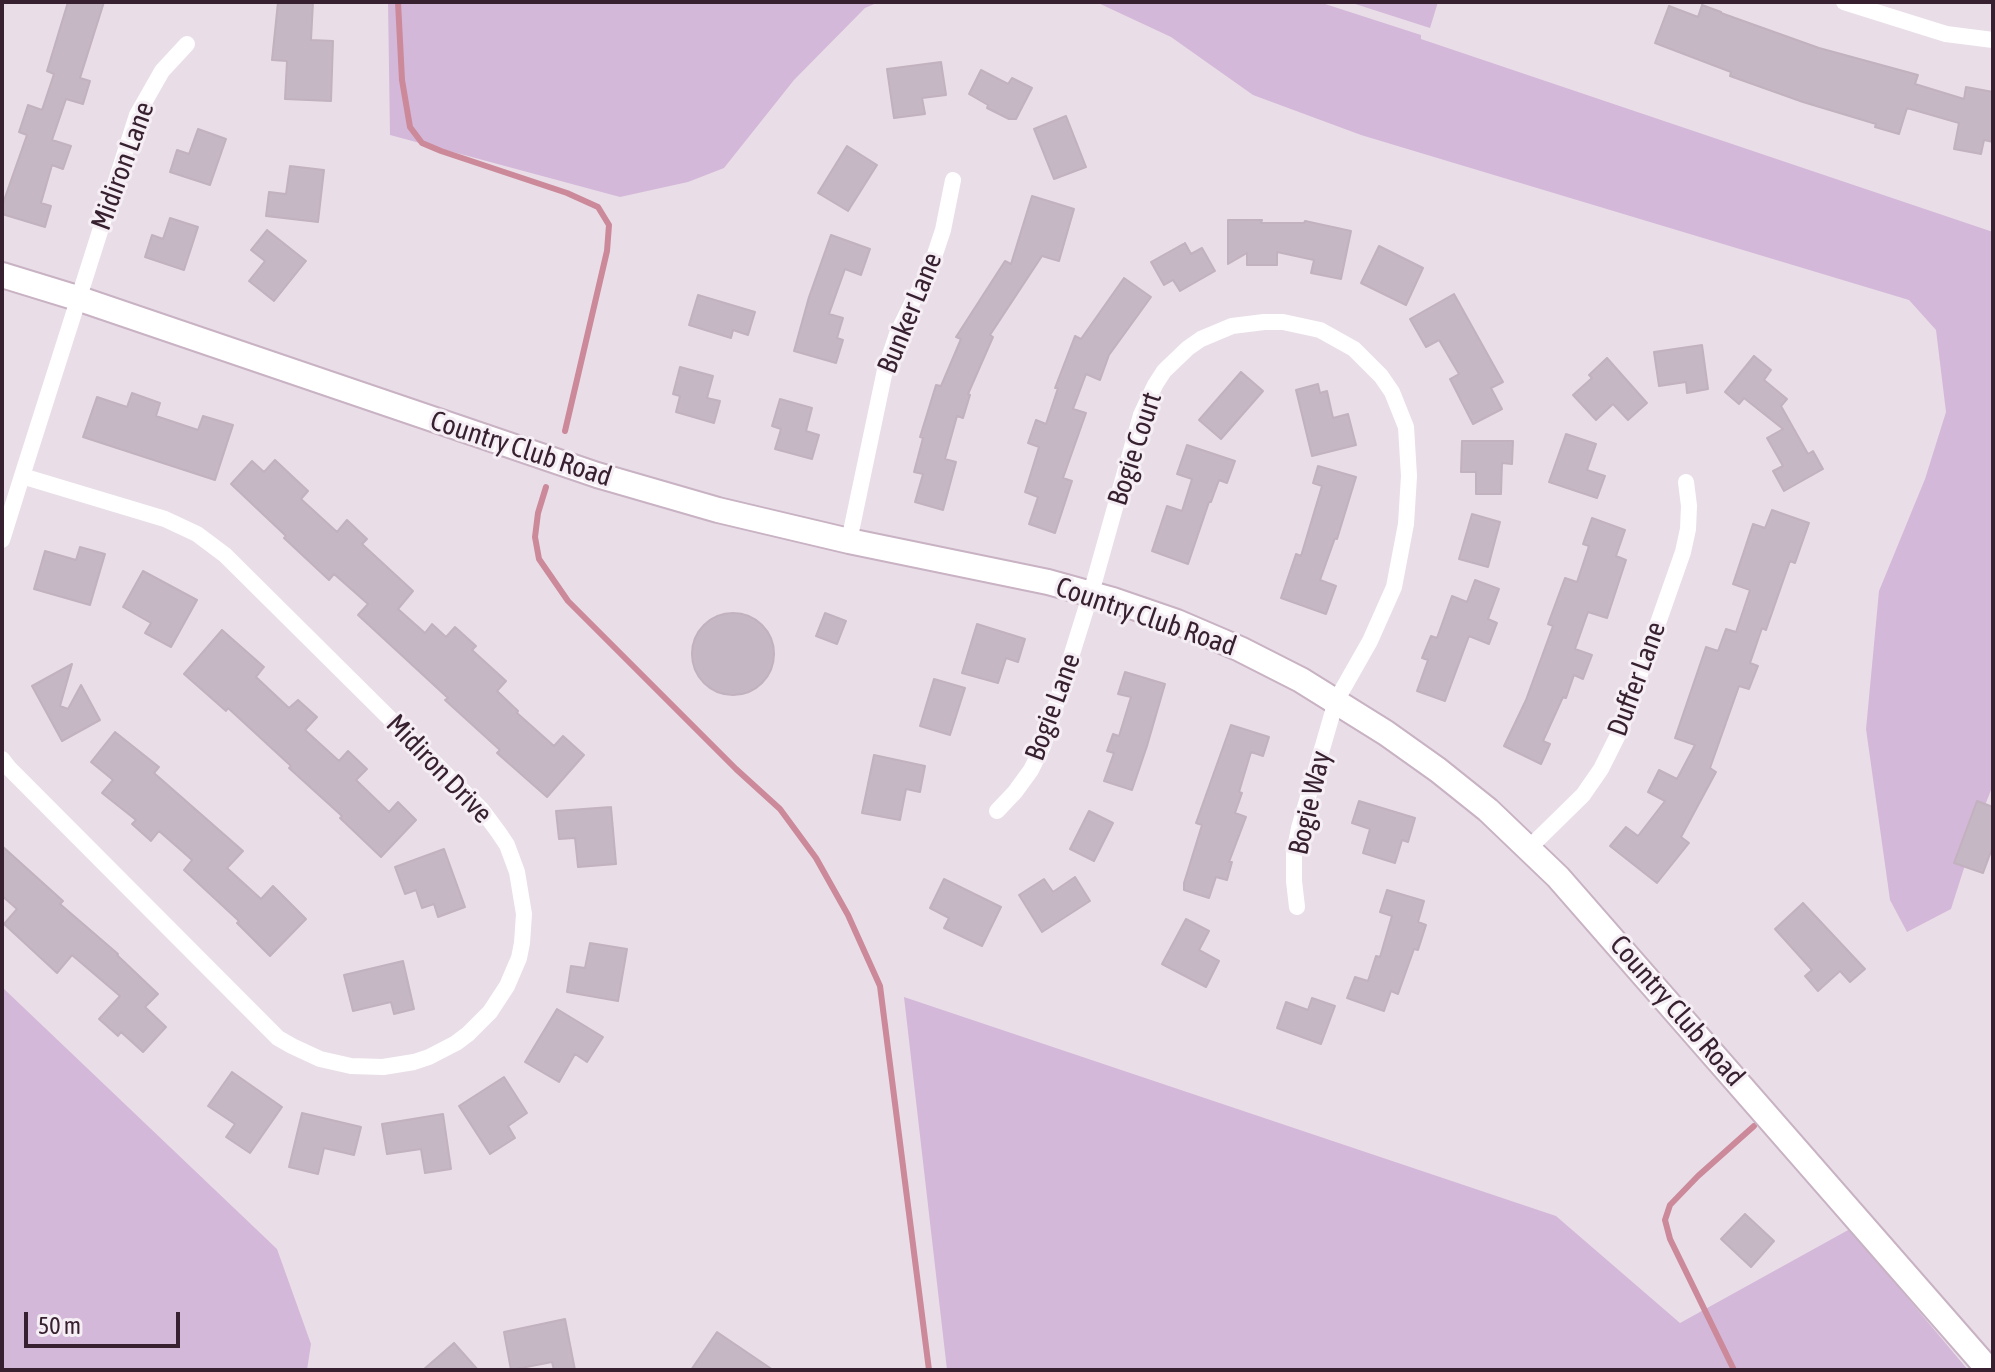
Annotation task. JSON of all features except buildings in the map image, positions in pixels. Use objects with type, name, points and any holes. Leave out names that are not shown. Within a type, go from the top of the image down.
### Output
[{"type":"street","points":[[1844,2],[1879,8],[1946,34],[1993,40]]},
{"type":"street","name":"Midiron Lane","points":[[77,298],[137,115],[162,71],[187,44]]},
{"type":"street","name":"Bunker Lane","points":[[849,541],[885,370],[897,334],[927,278],[943,230],[953,180]]},
{"type":"street","name":"Country Club Road","points":[[2,275],[562,465],[718,510],[1091,593],[1177,622],[1301,680],[1438,770],[1488,810],[1558,877],[1989,1370]]},
{"type":"street","points":[[2,540],[77,298]]},
{"type":"street","name":"Bogie Court","points":[[1091,593],[1141,415],[1164,371],[1201,339],[1232,326],[1283,322],[1320,330],[1354,349],[1369,362],[1392,392],[1406,427],[1409,476],[1406,524],[1394,587],[1370,641],[1336,701]]},
{"type":"street","name":"Midiron Drive","points":[[2,759],[278,1038],[320,1059],[351,1066],[383,1067],[429,1057],[456,1043],[490,1012],[507,986],[519,958],[523,900],[517,872],[499,833],[482,810],[225,555],[197,534],[165,519],[22,476]]},
{"type":"street","name":"Duffer Lane","points":[[1529,848],[1583,795],[1601,769],[1620,731],[1683,552],[1689,506],[1686,482]]},
{"type":"street","name":"Bogie Lane","points":[[997,811],[1031,770],[1043,746],[1091,593]]},
{"type":"street","name":"Bogie Way","points":[[1297,907],[1294,854],[1336,701]]},
{"type":"shaded area","points":[[388,2],[879,2],[865,8],[794,80],[724,168],[688,182],[620,197],[390,135]]},
{"type":"shaded area","points":[[1096,2],[1319,2],[1993,232],[1993,785],[1951,909],[1907,932],[1890,900],[1866,729],[1879,591],[1925,479],[1946,412],[1936,330],[1909,300],[1361,135],[1253,95],[1171,37]]},
{"type":"shaded area","points":[[1349,2],[1438,2],[1430,28]]},
{"type":"shaded area","points":[[2,987],[277,1249],[311,1344],[307,1370],[2,1370]]},
{"type":"shaded area","points":[[904,997],[1556,1216],[1680,1323],[1850,1229],[1968,1370],[947,1370]]},
{"type":"waterway","points":[[398,2],[402,80],[410,127],[422,143],[567,193],[598,207],[609,225],[607,251],[565,431]]},
{"type":"waterway","points":[[546,487],[535,537],[539,559],[568,601],[780,809],[816,858],[848,915],[880,986],[929,1370]]},
{"type":"waterway","points":[[1734,1370],[1670,1239],[1665,1220],[1670,1205],[1754,1126]]}]
